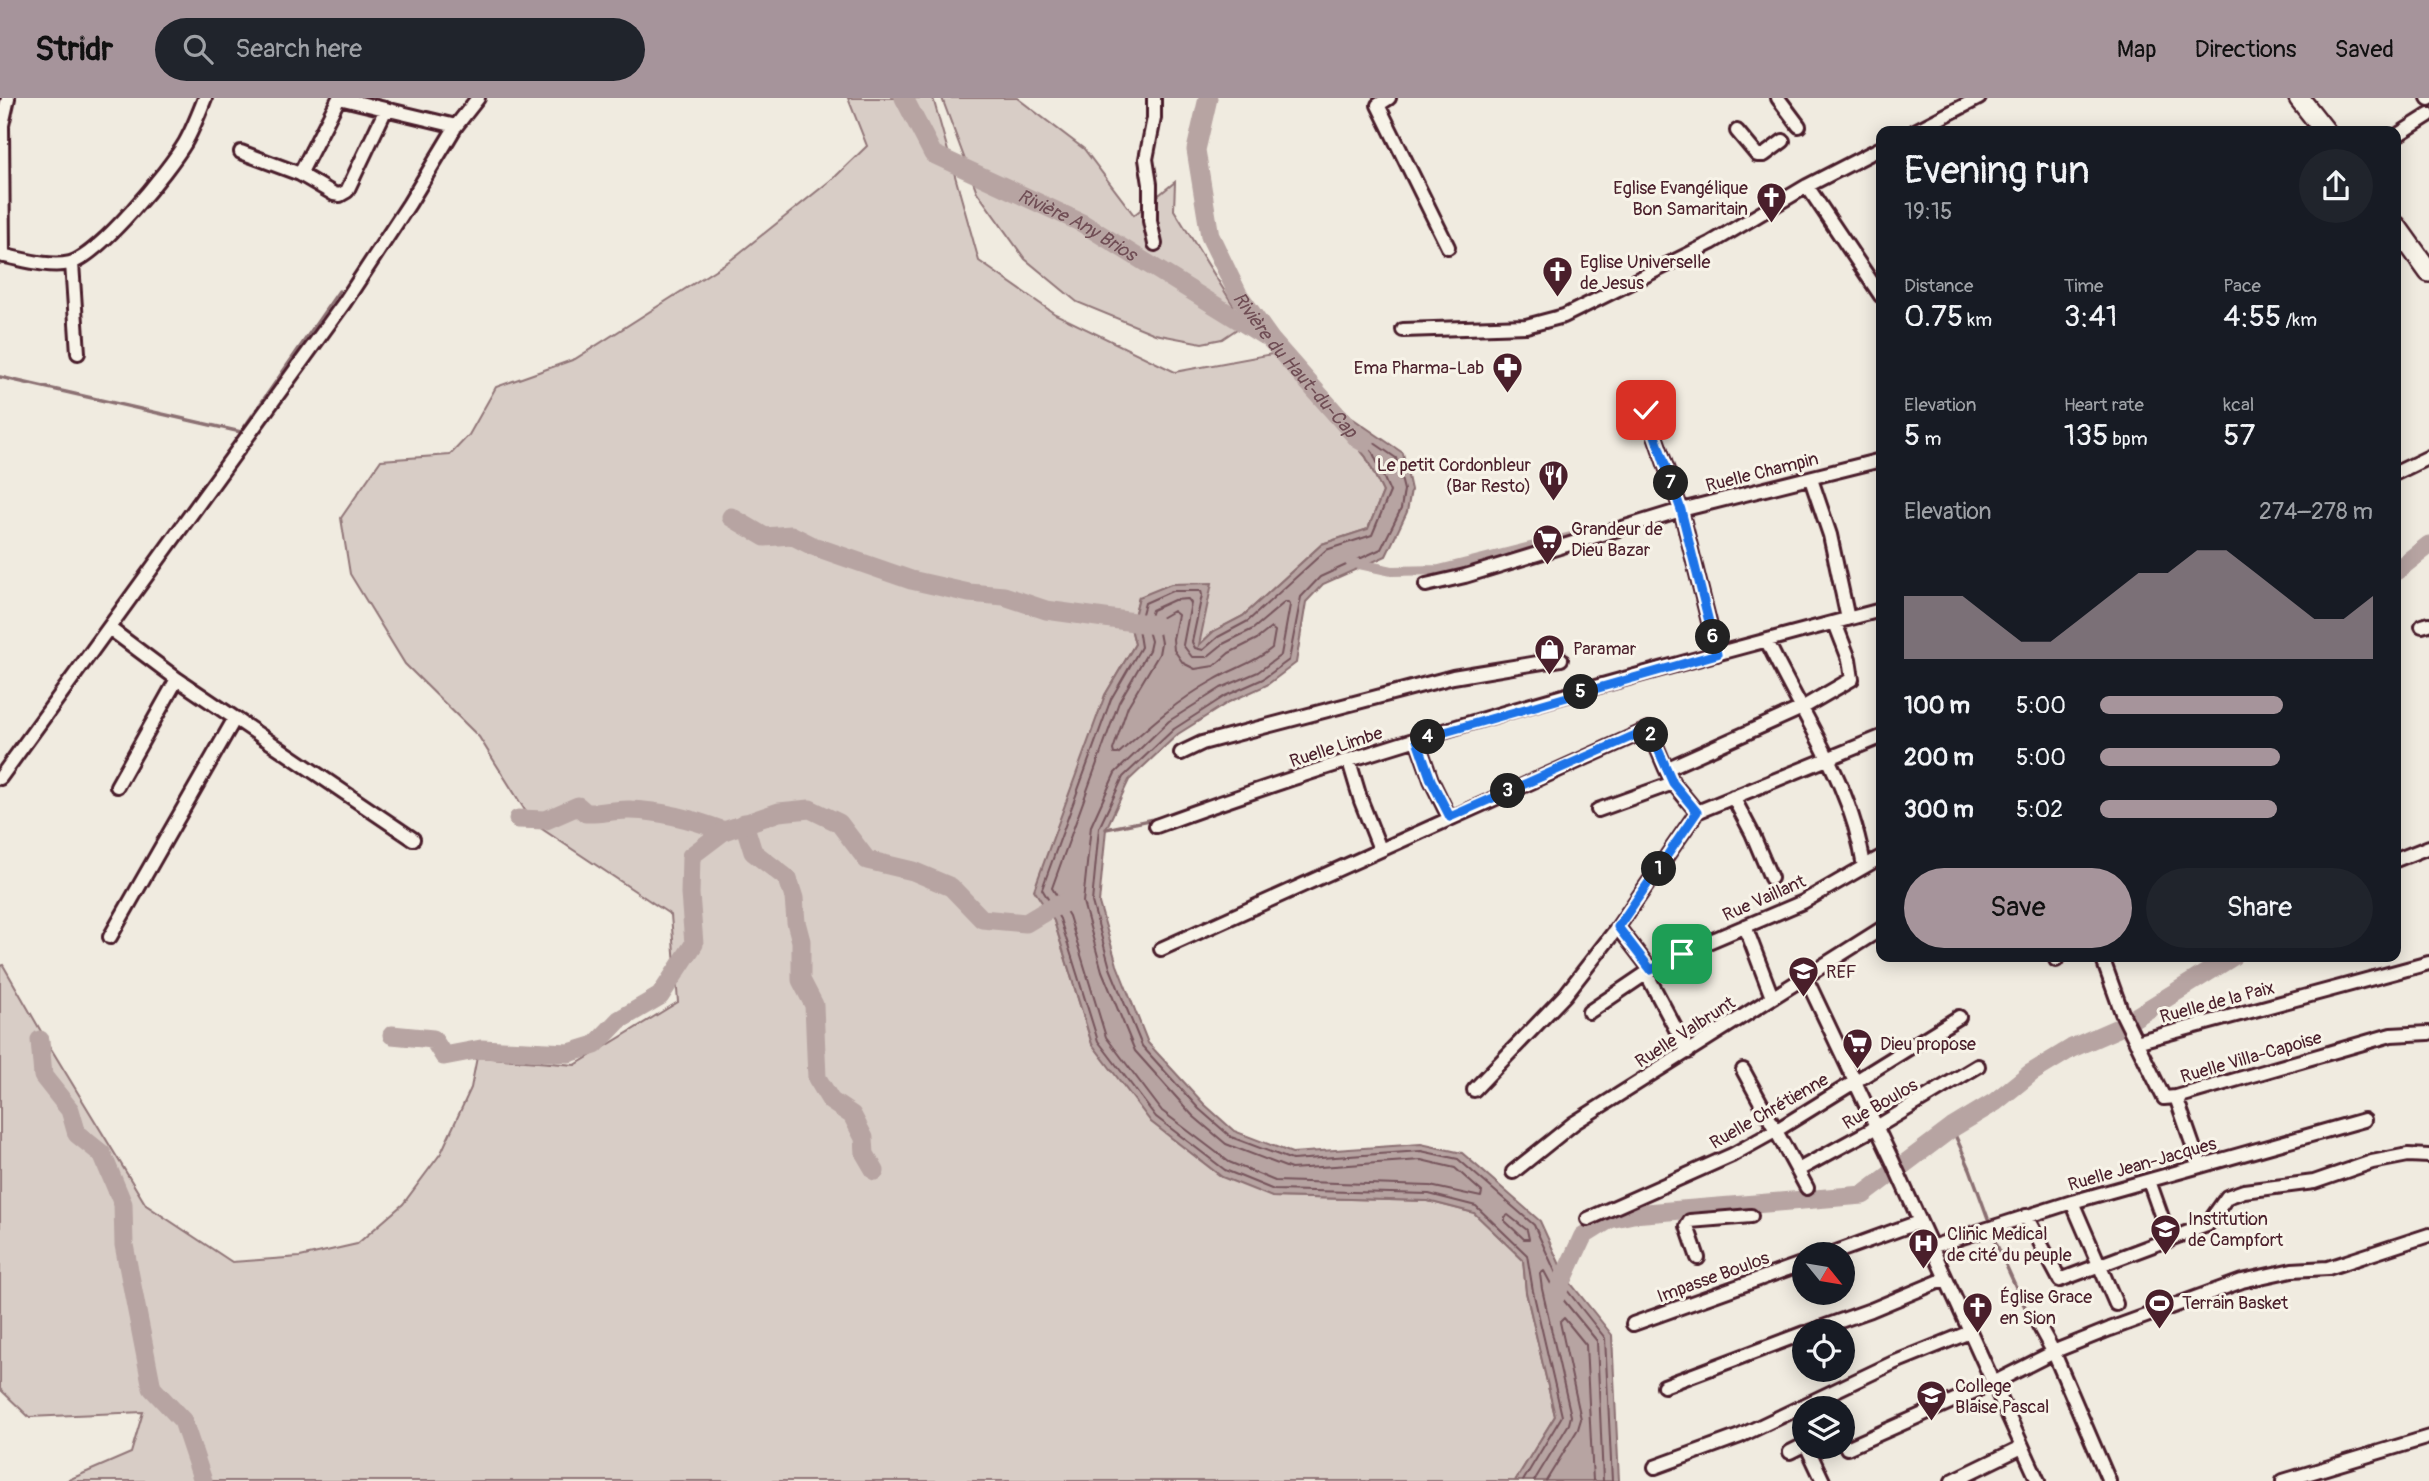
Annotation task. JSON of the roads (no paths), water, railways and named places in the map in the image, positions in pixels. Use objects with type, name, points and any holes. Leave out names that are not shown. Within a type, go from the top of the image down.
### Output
[{"type":"main road","points":[[2300,98],[2321,126]]},
{"type":"main road","points":[[2401,233],[2429,272]]},
{"type":"street","points":[[8,98],[1,125],[2,256],[61,265],[82,259],[98,247],[145,194],[185,143],[205,98]]},
{"type":"street","points":[[300,174],[339,98],[456,126]]},
{"type":"street","points":[[0,778],[344,303],[456,126],[478,98]]},
{"type":"street","points":[[1154,98],[1154,118],[1146,159],[1150,184],[1150,221],[1155,244]]},
{"type":"street","points":[[1778,98],[1799,126]]},
{"type":"street","points":[[1925,126],[1979,98]]},
{"type":"street","points":[[1384,102],[1448,247]]},
{"type":"street","points":[[241,152],[300,174],[340,195],[347,191],[386,109]]},
{"type":"street","points":[[2401,133],[2429,115]]},
{"type":"street","points":[[1737,131],[1756,155],[1764,155],[1783,141]]},
{"type":"street","points":[[1403,330],[1526,326],[1564,316],[1711,243],[1807,186],[1876,151]]},
{"type":"street","points":[[1807,186],[1876,289]]},
{"type":"street","points":[[72,263],[78,353]]},
{"type":"street","points":[[1646,410],[1681,510],[1717,654]]},
{"type":"street","points":[[2401,471],[2429,457]]},
{"type":"street","name":"Ruelle Champin","points":[[1426,585],[1681,510],[1876,461]]},
{"type":"street","points":[[1666,769],[1802,708],[1852,679],[1830,535],[1811,479]]},
{"type":"street","name":"Ruelle Limbe","points":[[1156,827],[1233,798],[1417,740],[1569,695],[1876,611]]},
{"type":"street","points":[[109,628],[177,680],[413,839]]},
{"type":"street","points":[[1767,641],[1829,757],[1854,818],[1864,867]]},
{"type":"street","points":[[1181,753],[1202,743],[1453,677],[1561,659]]},
{"type":"street","points":[[117,786],[177,680]]},
{"type":"street","points":[[110,937],[235,719]]},
{"type":"street","points":[[1161,949],[1649,729],[1673,783],[1697,812]]},
{"type":"street","points":[[1474,1090],[1565,995],[1618,927],[1697,812],[1876,739]]},
{"type":"street","points":[[1417,740],[1431,780],[1450,817]]},
{"type":"street","points":[[1349,761],[1380,849]]},
{"type":"street","points":[[1598,810],[1673,783]]},
{"type":"street","points":[[1733,797],[1771,877]]},
{"type":"street","points":[[2401,858],[2429,847]]},
{"type":"street","name":"Rue Vaillant","points":[[1588,1012],[1648,971],[1694,948],[1803,902],[1876,860]]},
{"type":"street","points":[[1745,926],[1772,997]]},
{"type":"street","points":[[1618,927],[1648,971],[1688,1052]]},
{"type":"street","name":"Ruelle Valbrunt","points":[[1513,1172],[1574,1123],[1876,932]]},
{"type":"street","name":"Ruelle Villa-Capoise","points":[[2104,962],[2124,1018],[2160,1095],[2164,1098],[2176,1097],[2391,1035],[2429,1033]]},
{"type":"street","name":"Ruelle de la Paix","points":[[2136,1042],[2429,964]]},
{"type":"street","points":[[1805,976],[2038,1481]]},
{"type":"street","name":"Ruelle Chrétienne","points":[[1588,1219],[1731,1155],[1777,1130],[1959,1017]]},
{"type":"street","name":"Rue Boulos","points":[[1798,1170],[1875,1128],[1978,1066]]},
{"type":"street","points":[[1743,1070],[1807,1188]]},
{"type":"street","points":[[2176,1097],[2200,1166]]},
{"type":"street","name":"Ruelle Jean-Jacques","points":[[1931,1247],[2072,1202],[2364,1120]]},
{"type":"street","points":[[2026,1216],[2060,1280],[2207,1225],[2227,1197],[2244,1191],[2314,1182],[2372,1162],[2408,1155],[2429,1156]]},
{"type":"street","points":[[2149,1181],[2170,1240]]},
{"type":"street","points":[[2072,1202],[2116,1304]]},
{"type":"street","points":[[1698,1258],[1688,1223],[1695,1220],[1751,1216]]},
{"type":"street","points":[[1855,1245],[1919,1222]]},
{"type":"street","points":[[1855,1444],[2110,1329],[2242,1281],[2292,1269],[2328,1268],[2429,1235]]},
{"type":"street","name":"Impasse Boulos","points":[[1633,1324],[1792,1267]]},
{"type":"street","points":[[1846,1319],[1945,1279]]},
{"type":"street","points":[[2037,1322],[2054,1353],[2109,1481]]},
{"type":"street","points":[[1656,1467],[1740,1436],[1894,1363],[1970,1332]]},
{"type":"street","points":[[1664,1386],[1792,1339]]},
{"type":"street","points":[[2283,1481],[2429,1437]]},
{"type":"street","points":[[1952,1481],[2022,1447]]},
{"type":"street","points":[[1812,1459],[1823,1481]]},
{"type":"water","points":[[1352,418],[1403,453],[1411,490],[1407,512],[1386,556],[1323,584],[1306,602],[1296,663],[1267,685],[1229,702],[1178,734],[1129,780],[1106,829],[1099,903],[1117,965],[1148,1043],[1204,1104],[1234,1131],[1292,1153],[1421,1144],[1462,1153],[1540,1221],[1565,1276],[1612,1335],[1619,1481],[1515,1481],[1555,1416],[1526,1292],[1523,1260],[1474,1213],[1428,1201],[1272,1197],[1222,1177],[1151,1122],[1092,1044],[1054,921],[1034,890],[1105,695],[1135,644],[1131,628],[1139,597],[1171,584],[1212,583],[1199,645],[1214,631],[1243,616],[1322,544],[1368,529],[1383,492],[1366,457],[1343,429]]},
{"type":"waterway","name":"Rivière Any Brios","points":[[904,98],[933,154],[1082,223],[1263,335]]},
{"type":"waterway","name":"Rivière du Haut-du-Cap","points":[[1208,98],[1196,150],[1210,236],[1238,294],[1271,340],[1358,439],[1365,443]]},
{"type":"waterway","points":[[0,377],[241,432],[339,291]]},
{"type":"waterway","points":[[731,517],[765,537],[791,535],[813,546],[911,580],[969,593],[1004,596],[1046,610],[1156,625]]},
{"type":"waterway","points":[[1350,562],[1392,571],[1439,570],[1587,533]]},
{"type":"waterway","points":[[2401,567],[2429,545]]},
{"type":"waterway","points":[[518,819],[546,820],[578,806],[586,813],[625,810],[666,814],[724,831]]},
{"type":"waterway","points":[[392,1035],[433,1039],[444,1056],[481,1049],[569,1053],[595,1045],[619,1020],[660,996],[694,944],[690,894],[691,856],[724,831],[779,812],[810,809],[839,823],[867,860],[913,871],[951,887],[982,919],[1026,923],[1068,901]]},
{"type":"waterway","points":[[1106,829],[1164,817]]},
{"type":"waterway","points":[[744,823],[753,852],[788,879],[794,898],[801,941],[801,980],[814,1005],[817,1078],[831,1101],[852,1115],[864,1138],[865,1154],[875,1171]]},
{"type":"waterway","points":[[1555,1297],[1583,1236],[1610,1219],[1633,1214],[1863,1195],[1952,1128],[1995,1102],[2031,1073],[2072,1048],[2118,1028],[2224,962]]},
{"type":"waterway","points":[[40,1040],[43,1076],[70,1110],[77,1134],[102,1154],[123,1204],[124,1245],[152,1388],[183,1421],[203,1481]]},
{"type":"waterway","points":[[1952,1128],[1990,1224]]},
{"type":"waterway","points":[[1995,1241],[2025,1307]]},
{"type":"place","name":"Eglise Evangélique Bon Samaritain","points":[[1771,225]]},
{"type":"place","name":"Eglise Universelle de Jesus","points":[[1557,299]]},
{"type":"place","name":"Ema Pharma-Lab","points":[[1507,395]]},
{"type":"place","name":"Le petit Cordonbleur (Bar Resto)","points":[[1554,502]]},
{"type":"place","name":"Grandeur de Dieu Bazar","points":[[1548,566]]},
{"type":"place","name":"Paramar","points":[[1550,676]]},
{"type":"place","name":"REF","points":[[1803,999]]},
{"type":"place","name":"Dieu propose","points":[[1857,1071]]},
{"type":"place","name":"Institution de Campfort","points":[[2165,1256]]},
{"type":"place","name":"Clinic Medical de cité du peuple","points":[[1924,1271]]},
{"type":"place","name":"Terrain Basket","points":[[2159,1330]]},
{"type":"place","name":"Église Grace en Sion","points":[[1977,1334]]},
{"type":"place","name":"College Blaise Pascal","points":[[1932,1423]]}]
